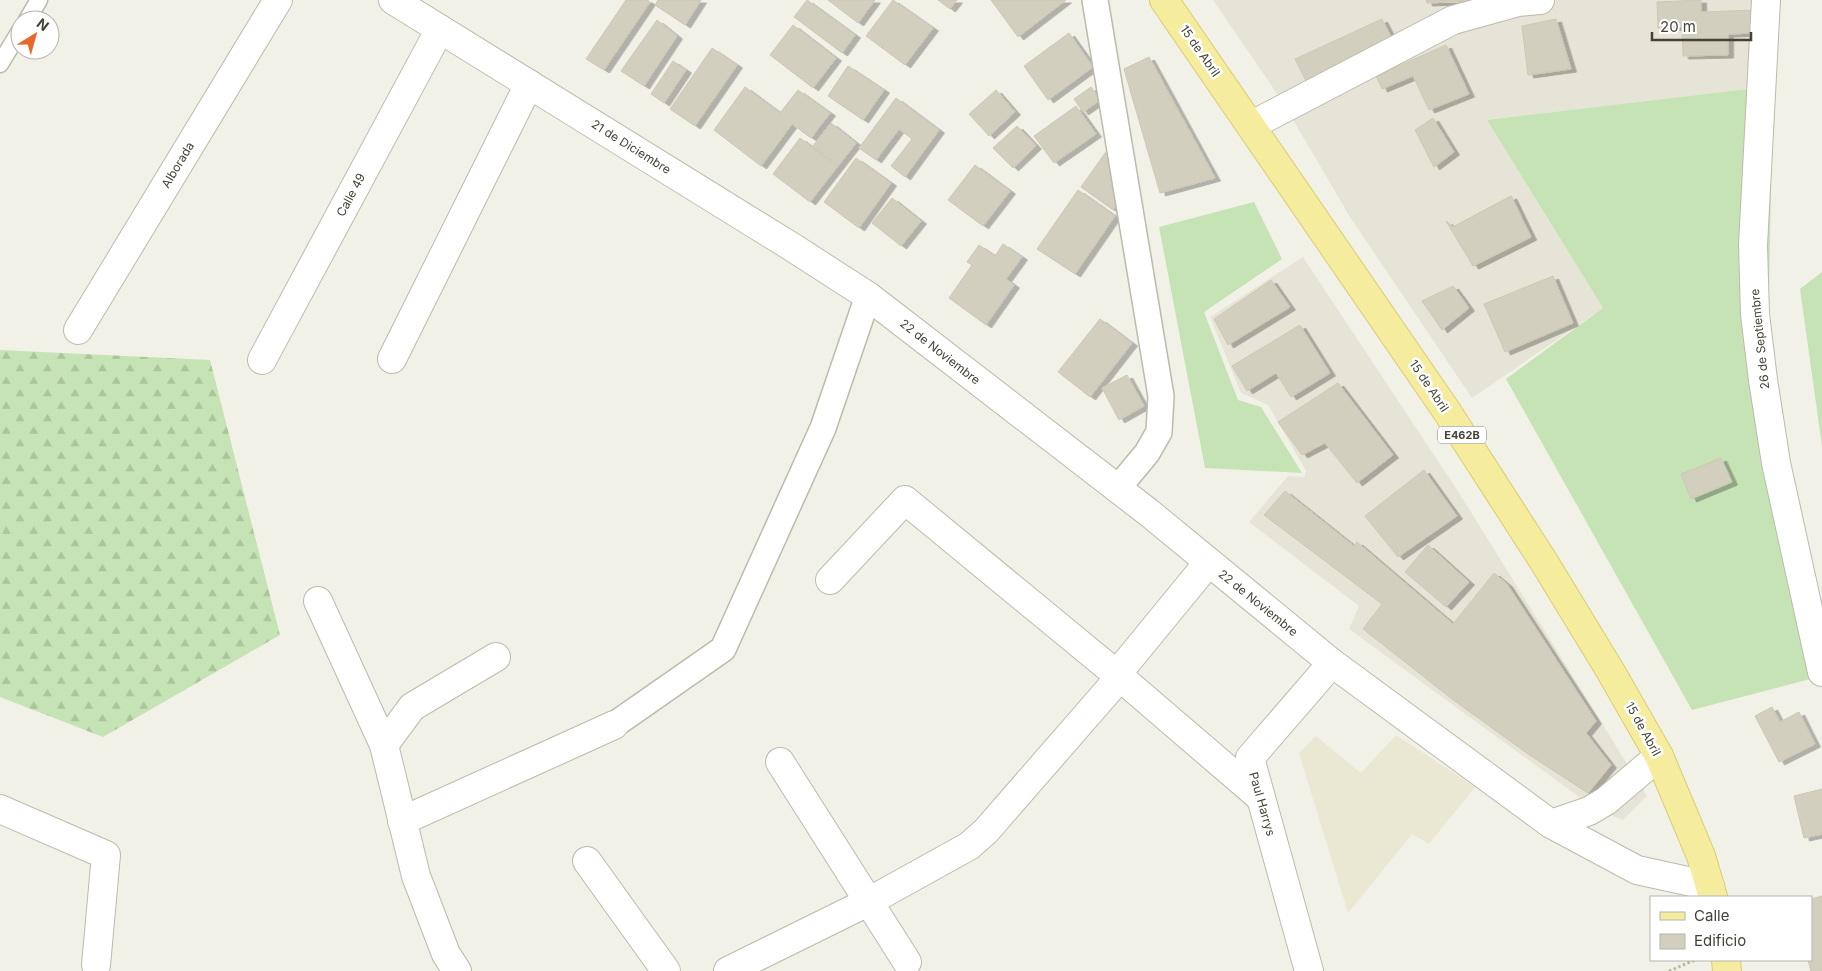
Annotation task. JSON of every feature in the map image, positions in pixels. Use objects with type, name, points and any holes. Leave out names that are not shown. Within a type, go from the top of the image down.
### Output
[{"type":"main road","name":"15 de Abril","points":[[1164,0],[1252,125],[1448,413],[1523,529],[1611,672],[1659,756],[1701,856],[1711,892]]},
{"type":"street","name":"Alborada","points":[[78,330],[278,0]]},
{"type":"street","name":"21 de Diciembre","points":[[392,0],[868,296]]},
{"type":"street","points":[[1095,0],[1161,396],[1159,432],[1147,453],[1117,489]]},
{"type":"street","points":[[1252,125],[1453,20],[1518,2],[1540,0]]},
{"type":"street","name":"26 de Septiembre","points":[[1766,0],[1753,245],[1755,314],[1776,463],[1822,672]]},
{"type":"street","name":"Calle 49","points":[[262,360],[440,29]]},
{"type":"street","points":[[392,359],[528,84]]},
{"type":"street","points":[[402,821],[614,725],[723,649],[823,428],[868,296]]},
{"type":"street","name":"22 de Noviembre","points":[[868,296],[1148,512],[1332,663],[1551,824],[1637,870],[1711,892]]},
{"type":"street","points":[[830,580],[905,500],[1118,675],[1261,798]]},
{"type":"street","points":[[728,971],[868,902],[969,846],[986,831],[1118,675],[1208,563]]},
{"type":"street","points":[[318,602],[384,745],[416,876],[446,954],[457,971]]},
{"type":"street","points":[[384,745],[412,707],[496,657]]},
{"type":"street","name":"Paul Harrys","points":[[1309,971],[1250,758],[1332,663]]},
{"type":"street","points":[[1551,824],[1589,811],[1606,801],[1659,756]]},
{"type":"street","points":[[780,762],[907,962]]},
{"type":"street","points":[[0,809],[106,855],[96,965]]},
{"type":"street","points":[[587,861],[666,971]]},
{"type":"lane","points":[[0,64],[10,48]]},
{"type":"path","points":[[1669,971],[1693,961]]},
{"type":"shaded area","points":[[1213,0],[1776,0],[1773,86],[1487,120],[1603,308],[1472,398],[1350,217],[1282,101]]},
{"type":"shaded area","points":[[1303,257],[1461,496],[1647,796],[1623,820],[1597,810],[1349,629],[1359,606],[1249,522],[1288,476],[1304,477],[1306,471],[1268,405],[1241,393],[1210,317]]},
{"type":"shaded area","points":[[1396,735],[1475,787],[1429,844],[1412,834],[1348,913],[1299,753],[1316,736],[1361,773]]},
{"type":"green space","points":[[1773,86],[1768,342],[1822,676],[1692,710],[1506,379],[1603,308],[1487,120]]},
{"type":"green space","points":[[1254,202],[1282,259],[1204,312],[1238,400],[1261,407],[1302,473],[1205,468],[1159,227]]},
{"type":"green space","points":[[1822,272],[1822,446],[1800,289]]},
{"type":"green space","points":[[0,350],[210,360],[280,635],[103,737],[0,697]]},
{"type":"building","points":[[626,0],[647,0],[650,2],[604,70],[586,59]]},
{"type":"building","points":[[658,0],[701,0],[685,25],[655,5]]},
{"type":"building","points":[[807,0],[855,35],[842,53],[794,17]]},
{"type":"building","points":[[828,0],[875,0],[858,23]]},
{"type":"building","points":[[893,0],[933,28],[905,65],[866,36]]},
{"type":"building","points":[[938,0],[957,0],[950,9]]},
{"type":"building","points":[[991,0],[1066,0],[1018,37]]},
{"type":"building","points":[[1426,0],[1472,0],[1472,1],[1427,3]]},
{"type":"building","points":[[1701,0],[1701,12],[1756,10],[1757,33],[1728,34],[1728,55],[1683,56],[1682,27],[1658,28],[1657,2]]},
{"type":"building","points":[[1382,19],[1393,41],[1306,81],[1295,59]]},
{"type":"building","points":[[1556,19],[1571,69],[1528,75],[1522,26]]},
{"type":"building","points":[[657,20],[677,36],[644,86],[621,71]]},
{"type":"building","points":[[793,25],[836,58],[813,88],[770,55]]},
{"type":"building","points":[[1069,33],[1093,67],[1048,100],[1024,66]]},
{"type":"building","points":[[1446,45],[1469,94],[1429,110],[1413,76],[1382,89],[1376,76]]},
{"type":"building","points":[[712,48],[737,65],[695,126],[670,109]]},
{"type":"building","points":[[1149,57],[1215,178],[1160,193],[1124,69]]},
{"type":"building","points":[[673,61],[686,70],[664,103],[651,94]]},
{"type":"building","points":[[848,66],[884,90],[863,120],[828,96]]},
{"type":"building","points":[[745,87],[780,113],[798,90],[830,113],[811,138],[792,124],[761,166],[714,130]]},
{"type":"building","points":[[1091,87],[1100,100],[1083,112],[1074,99]]},
{"type":"building","points":[[996,90],[1015,112],[989,136],[969,114]]},
{"type":"building","points":[[896,98],[939,130],[905,177],[891,166],[912,139],[899,129],[876,160],[859,148]]},
{"type":"building","points":[[1076,106],[1096,134],[1054,163],[1034,136]]},
{"type":"building","points":[[1433,118],[1454,152],[1434,167],[1415,130]]},
{"type":"building","points":[[831,123],[856,143],[838,166],[812,147]]},
{"type":"building","points":[[1017,126],[1036,146],[1013,168],[993,148]]},
{"type":"building","points":[[800,138],[838,166],[810,202],[773,174]]},
{"type":"building","points":[[1108,149],[1119,201],[1113,210],[1081,187]]},
{"type":"building","points":[[856,158],[891,183],[859,228],[824,202]]},
{"type":"building","points":[[975,165],[1010,191],[983,226],[948,200]]},
{"type":"building","points":[[1078,190],[1115,216],[1075,274],[1037,249]]},
{"type":"building","points":[[1511,196],[1531,237],[1473,266],[1453,227]]},
{"type":"building","points":[[1511,196],[1531,237],[1473,266],[1446,221],[1453,227]]},
{"type":"building","points":[[892,198],[921,221],[901,246],[872,223]]},
{"type":"building","points":[[1003,244],[1022,257],[1006,279],[1014,285],[986,325],[949,298],[972,265],[967,262],[979,245],[995,256]]},
{"type":"building","points":[[1553,276],[1573,323],[1505,352],[1484,304]]},
{"type":"building","points":[[1271,280],[1290,307],[1228,345],[1214,319]]},
{"type":"building","points":[[1453,286],[1469,308],[1442,330],[1422,301]]},
{"type":"building","points":[[1100,319],[1132,343],[1090,397],[1058,372]]},
{"type":"building","points":[[1300,325],[1330,373],[1291,397],[1276,373],[1247,391],[1232,366]]},
{"type":"building","points":[[1127,375],[1144,406],[1119,420],[1102,388]]},
{"type":"building","points":[[1338,383],[1393,455],[1357,483],[1325,443],[1302,455],[1278,422]]},
{"type":"building","points":[[1721,458],[1732,482],[1691,499],[1681,474]]},
{"type":"building","points":[[1424,470],[1457,516],[1398,557],[1365,516]]},
{"type":"building","points":[[1285,491],[1354,546],[1357,542],[1453,624],[1494,573],[1507,584],[1596,721],[1586,733],[1611,765],[1588,793],[1528,754],[1452,699],[1363,629],[1382,604],[1264,515]]},
{"type":"building","points":[[1428,545],[1469,582],[1446,607],[1405,572]]},
{"type":"building","points":[[1772,707],[1780,722],[1799,712],[1815,744],[1779,762],[1755,716]]},
{"type":"building","points":[[1822,789],[1822,834],[1804,838],[1794,796]]},
{"type":"building","points":[[1822,896],[1822,971],[1811,971],[1808,961],[1812,961],[1812,899]]}]
